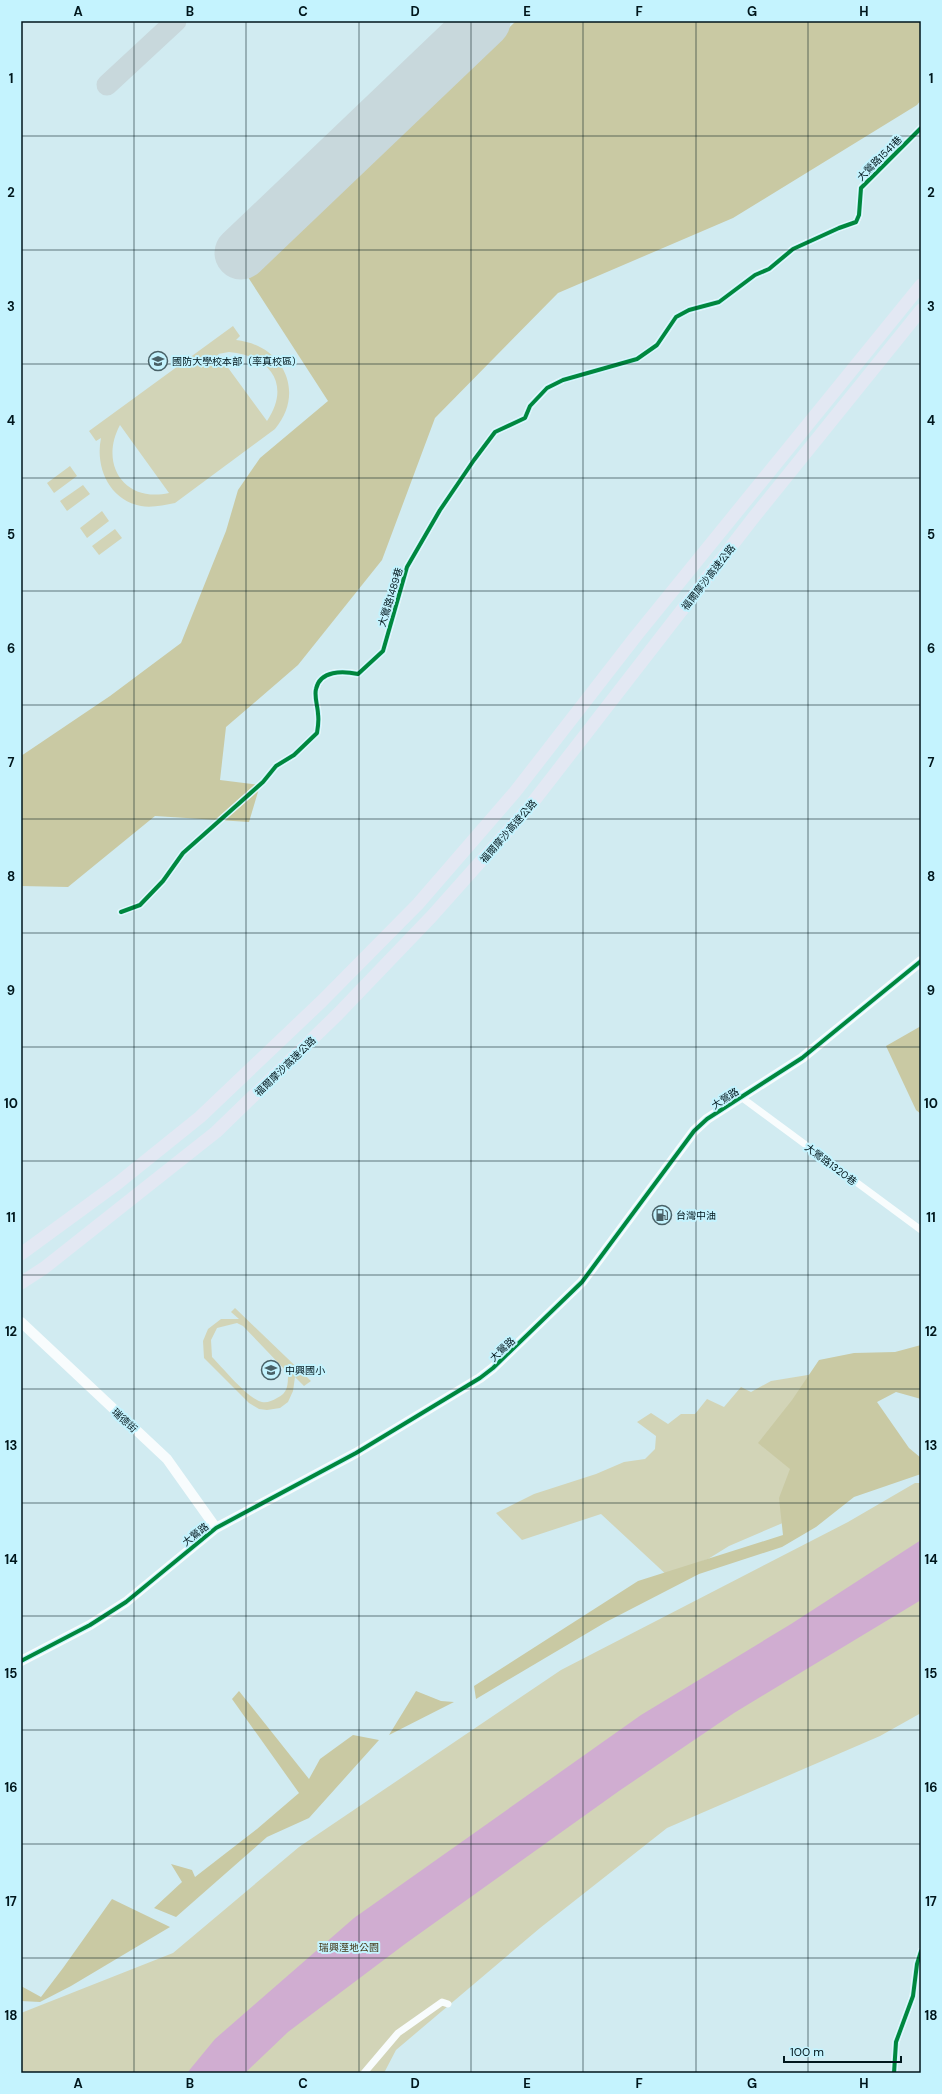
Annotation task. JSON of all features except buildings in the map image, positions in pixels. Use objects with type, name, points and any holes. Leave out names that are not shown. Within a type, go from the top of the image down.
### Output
[{"type":"highway","name":"福爾摩沙高速公路","points":[[21,1254],[118,1183],[200,1117],[322,1001],[418,904],[514,792],[636,636],[921,285]]},
{"type":"highway","name":"福爾摩沙高速公路","points":[[21,1283],[57,1258],[216,1132],[338,1014],[432,916],[530,806],[754,517],[921,310]]},
{"type":"street","name":"大鶯路1541巷","points":[[705,307],[719,302],[756,275],[769,269],[793,249],[827,233],[856,222],[859,216],[861,188],[921,128]]},
{"type":"street","name":"大鶯路1489巷","points":[[121,912],[140,904],[163,881],[183,853],[263,782],[276,766],[294,755],[317,733],[318,716],[316,692],[321,681],[332,672],[358,674],[383,651],[407,567],[440,510],[495,432],[525,418],[530,406],[547,388],[563,380],[638,359],[657,346],[676,318],[689,310],[705,307]]},
{"type":"street","name":"大鶯路","points":[[21,1661],[90,1625],[126,1602],[216,1528],[368,1445],[480,1378],[582,1282],[694,1131],[707,1119],[807,1054],[921,961]]},
{"type":"street","name":"大鶯路1320巷","points":[[741,1097],[921,1230]]},
{"type":"street","name":"瑞德街","points":[[21,1322],[167,1458],[216,1528]]},
{"type":"street","points":[[894,2073],[896,2042],[913,1996],[917,1964],[921,1951]]},
{"type":"street","points":[[364,2073],[398,2033],[442,2002],[448,2004]]},
{"type":"green space","points":[[516,21],[921,21],[921,100],[917,105],[733,218],[558,293],[435,418],[382,560],[298,665],[226,727],[220,780],[260,785],[249,822],[155,816],[68,887],[21,886],[21,756],[110,696],[181,643],[226,531],[238,490],[260,458],[328,401],[244,271],[405,128]]},
{"type":"green space","points":[[233,326],[240,336],[236,340],[252,344],[266,351],[277,361],[285,372],[289,386],[289,400],[284,415],[275,429],[175,503],[145,507],[130,503],[120,497],[107,481],[103,471],[100,460],[101,438],[96,441],[89,431]],"holes":[[[229,352],[243,354],[255,359],[265,365],[272,374],[277,384],[277,395],[274,408],[267,421],[218,354]],[[120,425],[169,493],[153,495],[139,492],[128,486],[120,477],[114,466],[112,453],[114,440]]]},
{"type":"green space","points":[[70,466],[77,476],[54,493],[47,483]]},
{"type":"green space","points":[[83,485],[90,494],[67,511],[60,501]]},
{"type":"green space","points":[[102,511],[109,521],[87,538],[80,528]]},
{"type":"green space","points":[[115,529],[122,538],[99,555],[92,546]]},
{"type":"green space","points":[[921,1026],[921,1114],[916,1110],[886,1046]]},
{"type":"green space","points":[[235,1308],[311,1381],[304,1386],[295,1377],[293,1391],[288,1402],[280,1408],[267,1410],[259,1409],[249,1403],[204,1358],[203,1341],[208,1329],[221,1319],[239,1319],[231,1312]],"holes":[[[237,1323],[243,1326],[288,1373],[285,1391],[281,1396],[271,1401],[262,1402],[250,1396],[212,1357],[211,1340],[217,1328]]]},
{"type":"green space","points":[[921,1345],[921,1399],[896,1392],[877,1402],[909,1448],[921,1458],[921,1474],[854,1497],[816,1527],[782,1547],[699,1574],[606,1622],[476,1699],[474,1686],[638,1581],[783,1535],[779,1498],[790,1469],[758,1443],[792,1400],[819,1360],[854,1353],[895,1352]]},
{"type":"green space","points":[[820,1373],[806,1513],[729,1546],[708,1559],[686,1567],[670,1578],[601,1514],[522,1540],[496,1513],[534,1494],[596,1474],[624,1462],[645,1459],[655,1449],[656,1436],[637,1422],[651,1413],[668,1424],[681,1414],[695,1414],[707,1399],[724,1407],[741,1387],[751,1392],[771,1381]]},
{"type":"green space","name":"瑞興溼地公園","points":[[915,1483],[921,1483],[921,1713],[880,1736],[667,1828],[540,1928],[396,2050],[384,2073],[21,2073],[21,2013],[173,1953],[299,1847],[561,1670],[848,1522]]},
{"type":"green space","points":[[239,1691],[309,1779],[320,1759],[353,1735],[379,1740],[309,1818],[267,1837],[176,1917],[154,1908],[182,1882],[171,1864],[192,1870],[195,1877],[257,1829],[299,1793],[232,1699]]},
{"type":"green space","points":[[416,1691],[441,1701],[454,1702],[389,1735]]},
{"type":"green space","points":[[112,1899],[170,1927],[71,1986],[40,2002],[21,2001],[21,1986],[41,1997]]},
{"type":"shaded area","points":[[921,1540],[921,1600],[734,1713],[619,1791],[405,1944],[288,2032],[245,2073],[187,2073],[215,2039],[354,1918],[641,1715],[791,1624]]},
{"type":"taxiway","points":[[107,85],[176,21]]},
{"type":"runway","points":[[241,253],[484,21]]},
{"type":"cycle path","points":[[121,912],[140,905],[163,881],[183,853],[263,782],[276,766],[294,755],[317,733],[318,711],[316,689],[322,678],[339,672],[358,674],[383,651],[407,567],[440,510],[495,432],[525,418],[530,406],[547,388],[563,380],[637,359],[657,345],[676,317],[689,310],[719,302],[755,275],[769,269],[793,249],[856,222],[859,215],[861,188],[921,128]]},
{"type":"cycle path","points":[[21,1661],[90,1625],[126,1602],[216,1528],[356,1453],[480,1378],[493,1368],[582,1282],[694,1131],[707,1119],[802,1058],[921,961]]},
{"type":"cycle path","points":[[894,2073],[896,2042],[913,1996],[917,1964],[921,1951]]},
{"type":"place","name":"國防大學校本部（率真校區）","points":[[158,361]]},
{"type":"place","name":"台灣中油","points":[[662,1215]]},
{"type":"place","name":"中興國小","points":[[271,1370]]}]
